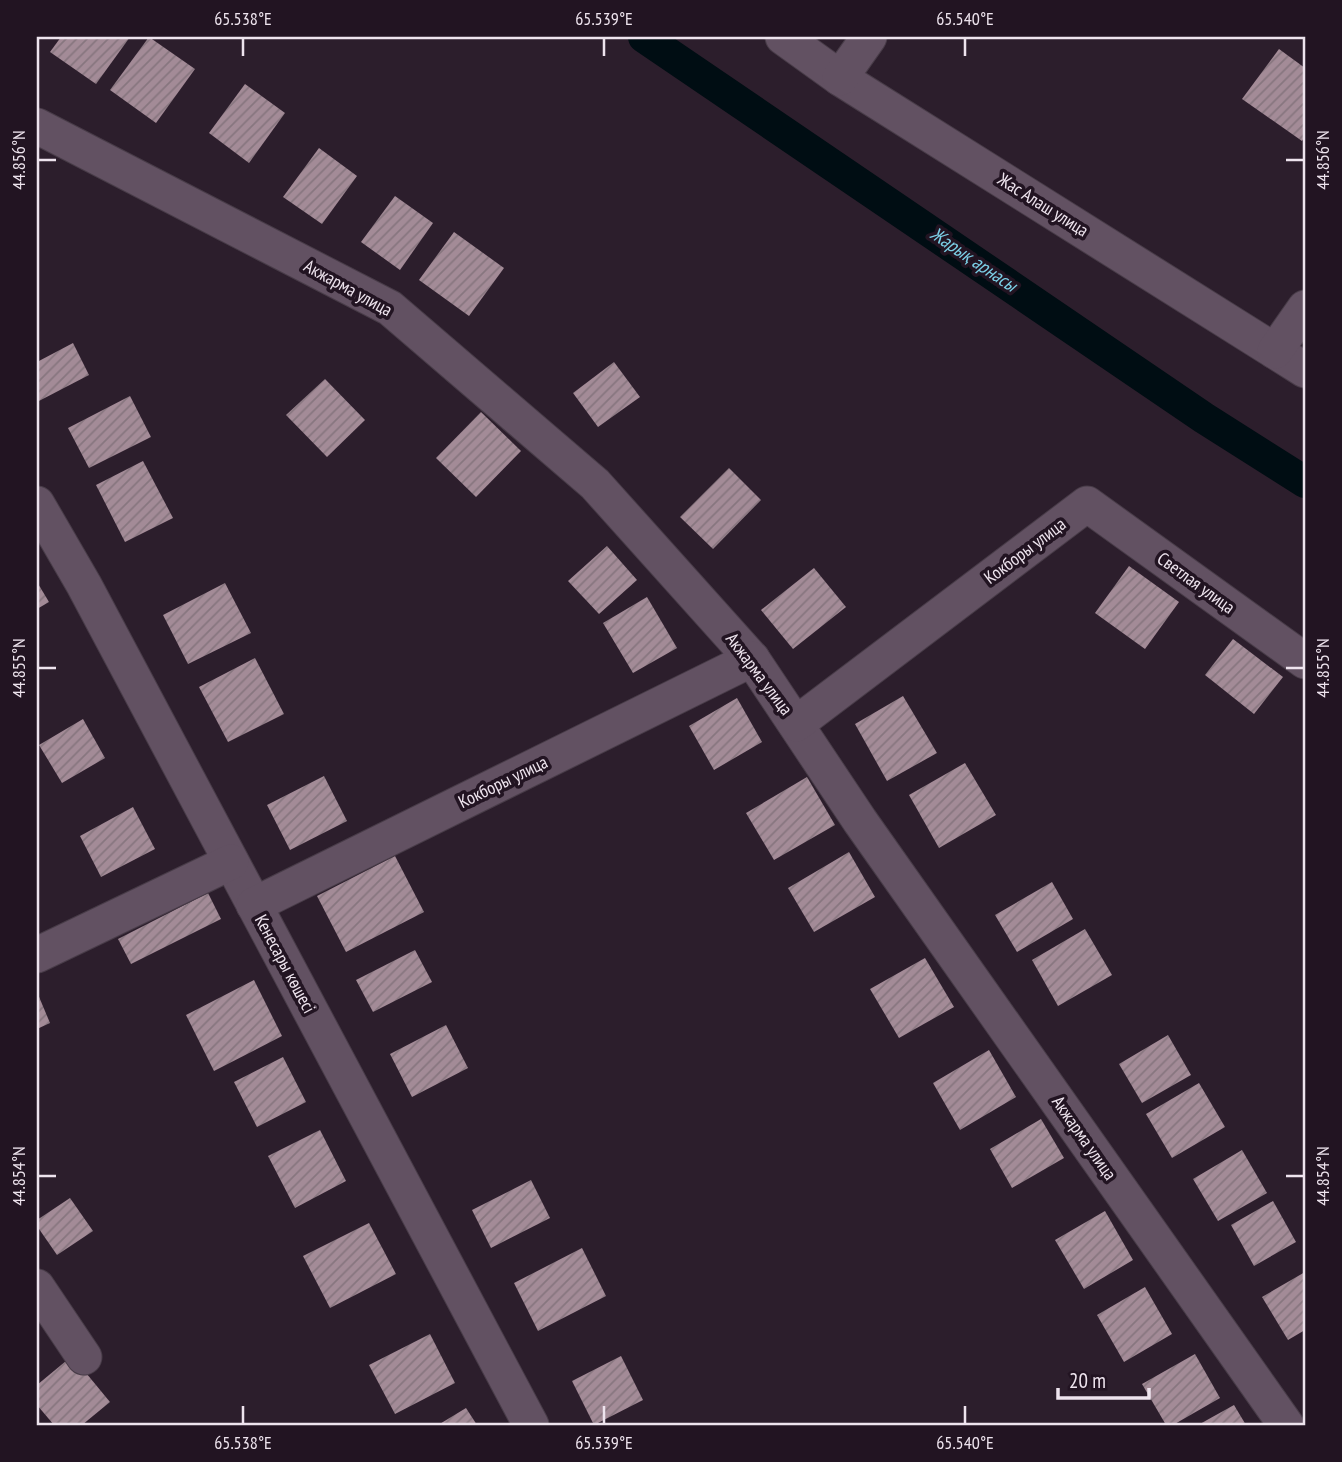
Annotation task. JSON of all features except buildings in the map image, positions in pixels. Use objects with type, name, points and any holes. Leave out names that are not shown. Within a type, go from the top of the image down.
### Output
[{"type":"street","name":"Жас Алаш улица","points":[[783,37],[840,78],[1305,370]]},
{"type":"street","points":[[840,78],[869,37]]},
{"type":"street","name":"Акжарма улица","points":[[37,126],[390,308],[595,484],[752,659],[860,821],[1286,1425]]},
{"type":"street","points":[[1275,351],[1305,308]]},
{"type":"street","name":"Кенесары көшесі","points":[[37,504],[84,585],[531,1425]]},
{"type":"street","name":"Кокборы улица","points":[[796,724],[1087,504]]},
{"type":"street","name":"Светлая улица","points":[[1087,504],[1305,661]]},
{"type":"street","name":"Кокборы улица","points":[[254,905],[752,659]]},
{"type":"street","points":[[37,955],[231,862]]},
{"type":"street","points":[[37,1287],[84,1357]]},
{"type":"waterway","name":"Жарық арнасы","points":[[644,37],[1204,418],[1305,482]]}]
